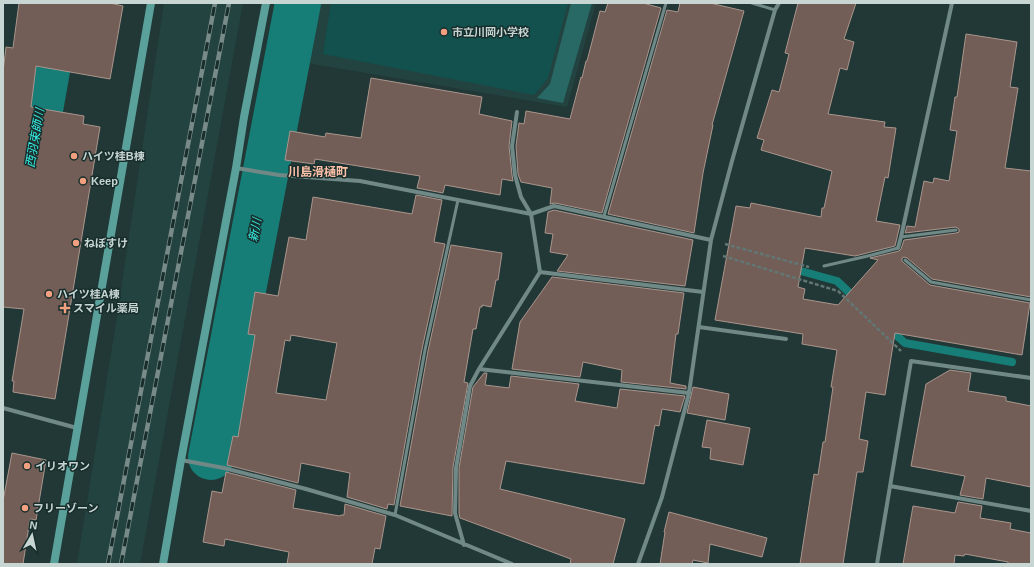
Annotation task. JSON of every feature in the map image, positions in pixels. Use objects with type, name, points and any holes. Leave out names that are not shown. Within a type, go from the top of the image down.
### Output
[{"type":"street","points":[[54,564],[151,3]]},
{"type":"street","points":[[163,564],[266,3]]},
{"type":"street","points":[[638,564],[662,497],[689,393],[711,240],[775,10],[779,3]]},
{"type":"street","points":[[898,248],[952,3]]},
{"type":"street","points":[[464,545],[455,513],[456,468],[470,386],[479,369],[540,272],[531,214],[520,198],[515,175],[512,146],[517,112]]},
{"type":"street","points":[[236,168],[279,175],[360,181],[531,214],[554,206],[711,240]]},
{"type":"street","points":[[540,272],[703,292]]},
{"type":"street","points":[[698,327],[786,339]]},
{"type":"street","points":[[877,564],[911,360],[1031,378]]},
{"type":"street","points":[[479,369],[689,393]]},
{"type":"street","points":[[3,408],[78,428]]},
{"type":"street","points":[[181,460],[224,468],[306,489],[395,515],[512,564]]},
{"type":"street","points":[[890,486],[1031,511]]},
{"type":"lane","points":[[604,216],[666,3]]},
{"type":"lane","points":[[752,3],[775,10]]},
{"type":"lane","points":[[395,515],[425,350],[458,200]]},
{"type":"lane","points":[[901,237],[956,230]]},
{"type":"lane","points":[[824,266],[898,248]]},
{"type":"lane","points":[[904,260],[930,282],[1031,300]]},
{"type":"path","points":[[711,240],[822,270],[824,266]]},
{"type":"path","points":[[709,254],[721,256],[838,291],[911,360]]},
{"type":"shaded area","points":[[164,3],[243,3],[140,564],[77,564],[116,323]]},
{"type":"shaded area","name":"市立川岡小学校","points":[[304,3],[596,3],[567,107],[295,61]]},
{"type":"shaded area","name":"市立川岡小学校","points":[[331,3],[568,3],[548,78],[534,95],[323,54]]},
{"type":"shaded area","points":[[571,3],[592,3],[563,103],[537,98],[550,84]]},
{"type":"building","points":[[19,3],[110,3],[123,6],[110,79],[36,66],[31,107],[84,116],[83,124],[100,127],[55,399],[13,392],[14,381],[12,381],[24,309],[3,307],[3,72],[6,47],[13,48]]},
{"type":"building","points":[[608,3],[643,3],[661,8],[602,213],[555,203],[550,204],[552,188],[521,182],[518,174],[516,146],[519,123],[524,124],[526,111],[570,119],[600,11],[605,12]]},
{"type":"building","points":[[680,3],[710,3],[744,11],[712,125],[694,233],[608,214],[667,10],[678,12]]},
{"type":"building","points":[[798,3],[856,3],[844,39],[854,42],[847,70],[840,68],[828,114],[885,122],[884,127],[896,128],[888,178],[885,177],[876,221],[900,225],[895,246],[855,256],[805,248],[798,287],[805,289],[803,299],[838,305],[878,260],[870,258],[899,251],[904,240],[959,232],[959,229],[956,227],[905,233],[907,226],[915,227],[924,181],[933,183],[934,178],[949,181],[957,131],[950,130],[955,97],[957,97],[966,34],[1017,42],[1010,87],[1018,88],[1005,168],[1031,171],[1031,297],[932,279],[907,258],[902,258],[903,262],[930,285],[1030,303],[1022,355],[895,333],[885,395],[866,392],[859,439],[868,441],[863,472],[857,472],[843,564],[800,564],[814,474],[818,475],[823,442],[825,442],[837,350],[802,344],[803,334],[715,320],[736,206],[750,208],[751,203],[821,217],[822,208],[824,208],[832,171],[761,150],[764,140],[757,138],[772,90],[779,92],[789,54],[785,53]]},
{"type":"building","points":[[371,78],[482,97],[479,114],[512,121],[509,146],[513,181],[502,179],[500,195],[445,185],[443,193],[417,188],[420,176],[315,159],[314,164],[285,160],[290,131],[325,137],[326,133],[361,138]]},
{"type":"building","points":[[416,195],[442,200],[434,242],[445,244],[422,349],[394,505],[388,504],[387,509],[347,497],[350,473],[301,463],[298,483],[227,465],[233,436],[238,437],[255,335],[248,334],[255,292],[278,296],[289,237],[306,240],[313,197],[412,214]],"holes":[[[291,335],[337,343],[326,400],[276,393],[285,340],[290,341]]]},
{"type":"building","points":[[554,210],[693,240],[685,286],[557,271],[568,255],[550,252],[553,234],[545,233],[548,212]]},
{"type":"building","points":[[451,245],[502,253],[498,280],[496,280],[491,307],[482,305],[482,307],[480,307],[476,329],[473,329],[464,382],[468,383],[453,467],[452,516],[400,506],[428,351]]},
{"type":"building","points":[[552,277],[684,293],[678,334],[676,334],[670,383],[686,386],[686,389],[621,382],[622,370],[583,362],[580,377],[512,369],[520,322]]},
{"type":"building","points":[[950,370],[971,373],[968,391],[1006,397],[1006,401],[1031,406],[1031,487],[986,478],[983,499],[960,495],[965,476],[911,466],[926,384]]},
{"type":"building","points":[[484,373],[487,373],[485,385],[509,388],[511,376],[579,384],[575,401],[617,408],[620,389],[685,396],[680,412],[662,409],[659,426],[655,425],[644,484],[506,461],[500,489],[625,519],[613,564],[570,564],[571,559],[460,518],[459,468],[473,387]]},
{"type":"building","points":[[693,387],[729,394],[725,420],[687,413]]},
{"type":"building","points":[[707,420],[750,428],[743,465],[710,459],[711,448],[702,447]]},
{"type":"building","points":[[12,453],[46,460],[36,520],[30,519],[23,564],[3,564],[3,501]]},
{"type":"building","points":[[226,472],[296,490],[293,508],[340,516],[344,515],[345,504],[386,516],[380,549],[375,548],[372,564],[287,564],[289,552],[225,539],[224,546],[203,542],[212,491],[222,493]]},
{"type":"building","points":[[958,502],[982,506],[980,518],[1011,523],[1010,529],[1031,533],[1031,564],[1008,564],[1008,562],[965,554],[964,556],[955,555],[954,564],[903,564],[913,506],[955,513]]},
{"type":"building","points":[[669,512],[767,538],[762,557],[710,544],[708,563],[693,560],[692,564],[660,564],[664,532]]},
{"type":"waterway","name":"西羽束師川","points":[[3,271],[23,220],[27,183],[59,3]]},
{"type":"waterway","name":"新川","points":[[211,457],[298,3]]},
{"type":"waterway","points":[[790,268],[837,281],[856,299]]},
{"type":"waterway","points":[[887,327],[905,343],[1012,362]]},
{"type":"railway","points":[[108,564],[215,3]]},
{"type":"railway","points":[[121,564],[229,3]]},
{"type":"place","name":"市立川岡小学校","points":[[444,32]]},
{"type":"place","name":"ハイツ桂B棟","points":[[74,156]]},
{"type":"place","name":"Keep","points":[[83,181]]},
{"type":"place","name":"ねぼすけ","points":[[76,243]]},
{"type":"place","name":"ハイツ桂A棟","points":[[49,294]]},
{"type":"place","name":"スマイル薬局","points":[[65,308]]},
{"type":"place","name":"イリオワン","points":[[27,466]]},
{"type":"place","name":"フリーゾーン","points":[[25,508]]},
{"type":"district","name":"川島滑樋町","points":[[318,172]]}]
